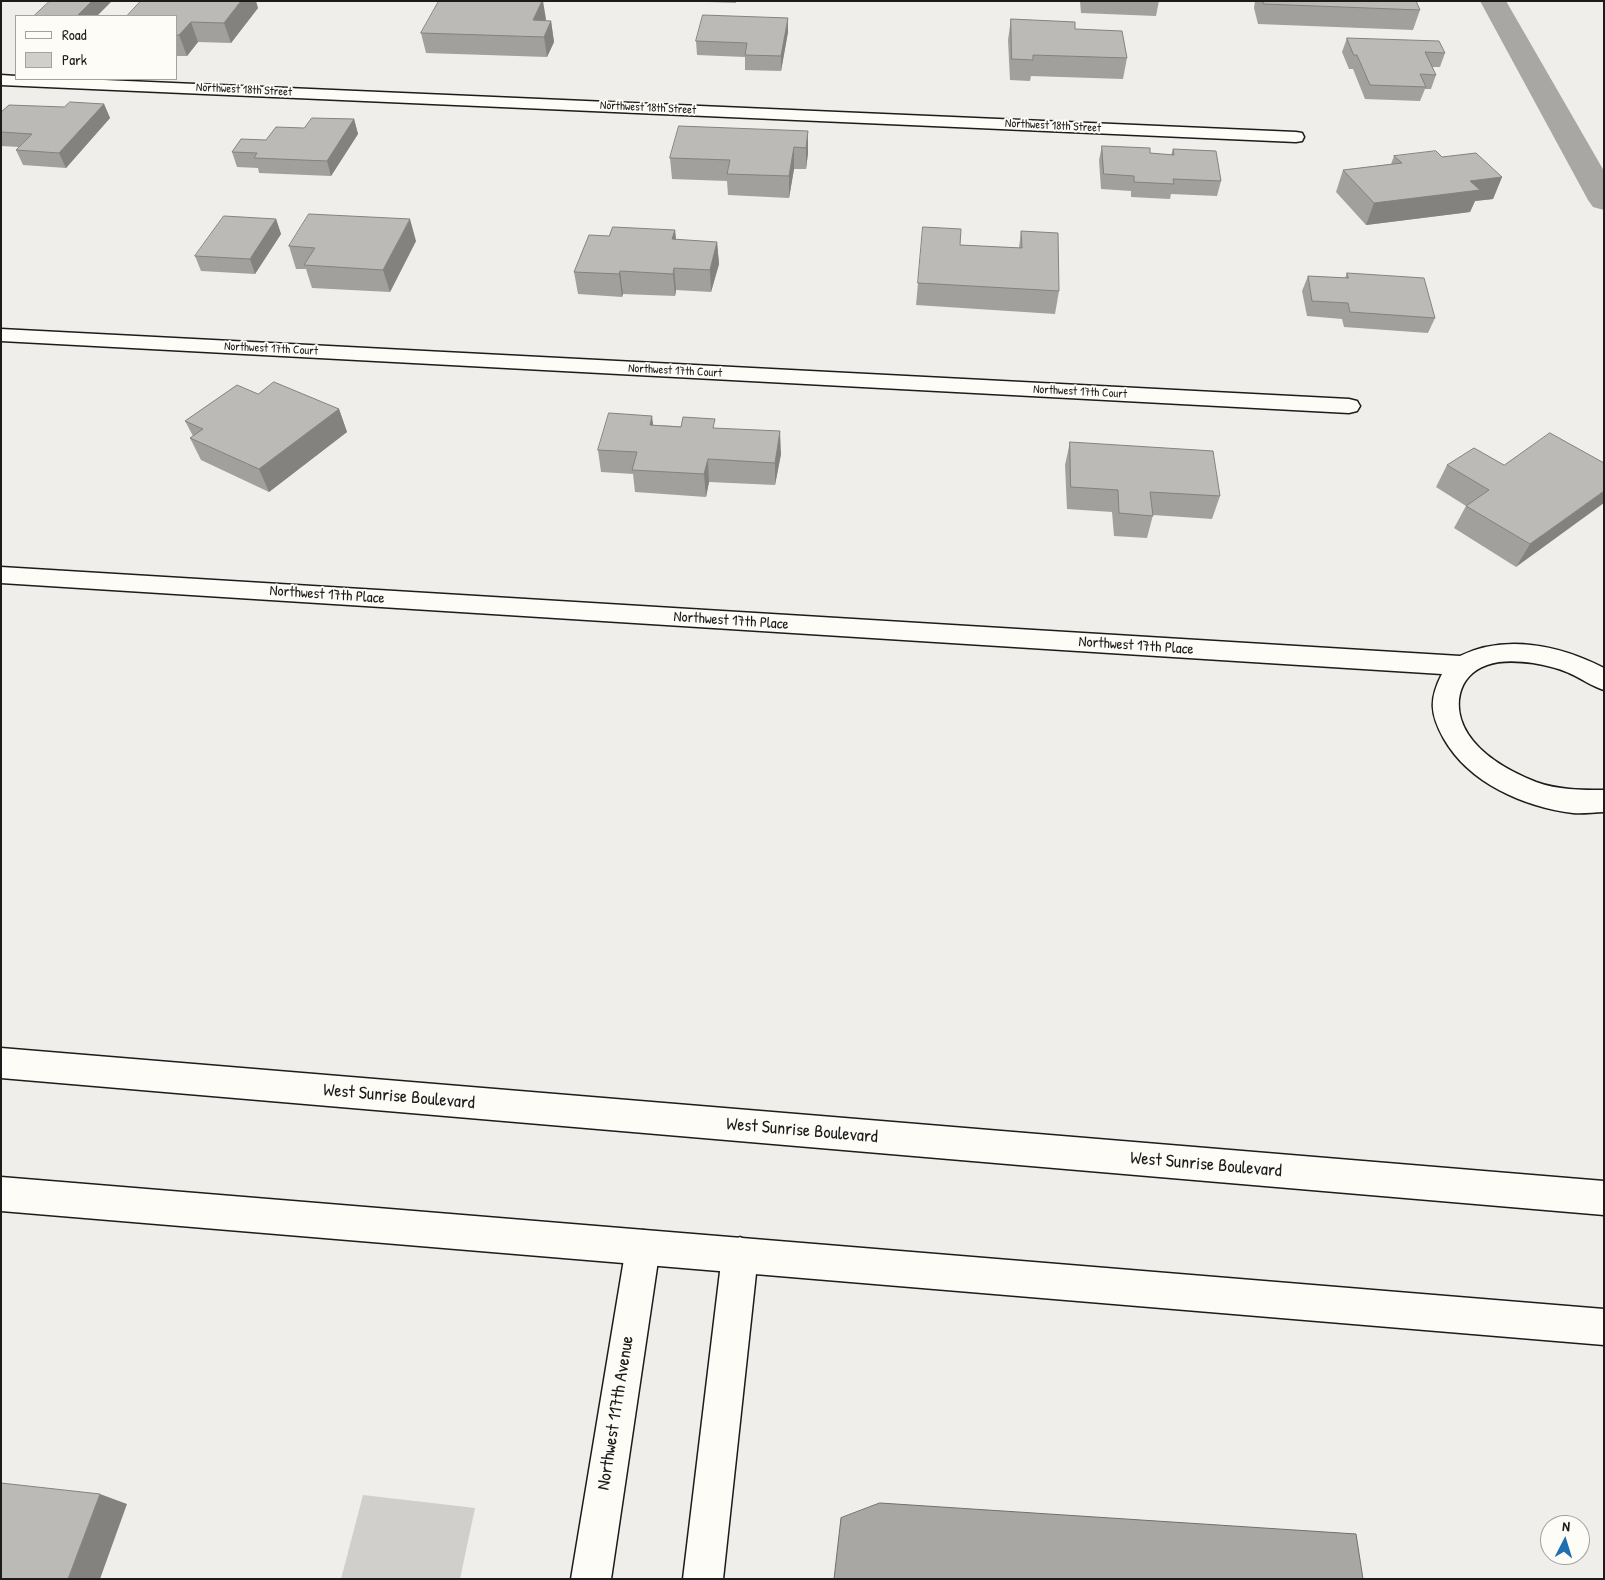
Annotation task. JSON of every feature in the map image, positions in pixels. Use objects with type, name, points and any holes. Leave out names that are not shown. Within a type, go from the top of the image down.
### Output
[{"type":"main road","name":"Northwest 18th Street","points":[[1,80],[1296,137]]},
{"type":"main road","name":"Northwest 17th Court","points":[[1,335],[1349,406]]},
{"type":"main road","name":"Northwest 17th Place","points":[[1,575],[1462,666]]},
{"type":"main road","points":[[1604,680],[1577,666],[1545,655],[1513,652],[1495,654],[1462,666],[1449,683],[1445,705],[1453,730],[1471,755],[1499,778],[1534,794],[1571,802],[1604,801]]},
{"type":"main road","name":"West Sunrise Boulevard","points":[[1,1063],[1604,1198]]},
{"type":"main road","points":[[1,1194],[1604,1327]]},
{"type":"main road","name":"Northwest 117th Avenue","points":[[590,1579],[643,1247]]},
{"type":"main road","points":[[703,1579],[740,1255]]},
{"type":"green space","points":[[363,1495],[475,1508],[460,1579],[341,1579]]},
{"type":"shaded area","points":[[880,1503],[1356,1534],[1363,1579],[834,1579],[841,1518]]},
{"type":"building","points":[[50,1],[92,1],[78,15],[35,15]]},
{"type":"building","points":[[141,1],[241,1],[224,23],[191,22],[179,35],[178,15],[128,15]]},
{"type":"building","points":[[439,1],[542,1],[533,20],[551,21],[544,37],[421,33]]},
{"type":"building","points":[[1263,1],[1416,1],[1420,10],[1264,4]]},
{"type":"building","points":[[703,15],[788,18],[781,56],[745,55],[747,43],[696,41]]},
{"type":"building","points":[[1011,19],[1075,22],[1075,29],[1122,31],[1127,58],[1033,55],[1033,60],[1012,59]]},
{"type":"building","points":[[1347,38],[1439,41],[1445,53],[1425,52],[1436,75],[1420,74],[1426,87],[1370,85],[1357,55],[1354,55]]},
{"type":"building","points":[[70,102],[104,104],[59,153],[16,150],[32,134],[1,132],[1,112],[9,105],[64,107]]},
{"type":"building","points":[[312,118],[354,119],[327,161],[254,158],[257,153],[232,152],[241,139],[266,140],[276,127],[304,128]]},
{"type":"building","points":[[679,126],[808,131],[806,148],[794,147],[789,176],[727,174],[730,160],[670,158]]},
{"type":"building","points":[[1102,146],[1150,148],[1150,153],[1174,155],[1173,149],[1216,151],[1221,181],[1173,179],[1174,184],[1134,182],[1134,176],[1104,174]]},
{"type":"building","points":[[1436,151],[1442,157],[1476,153],[1502,177],[1470,181],[1480,190],[1374,203],[1343,170],[1402,163],[1394,156]]},
{"type":"building","points":[[309,214],[410,219],[383,270],[304,265],[315,248],[289,246]]},
{"type":"building","points":[[224,216],[276,219],[250,259],[195,256]]},
{"type":"building","points":[[613,227],[675,230],[672,239],[717,242],[710,270],[674,268],[673,274],[620,271],[619,274],[574,272],[589,235],[609,236]]},
{"type":"building","points":[[923,227],[961,229],[960,245],[1022,248],[1021,231],[1058,233],[1059,291],[918,283]]},
{"type":"building","points":[[1347,273],[1424,278],[1435,318],[1350,312],[1348,303],[1312,301],[1308,276],[1348,278]]},
{"type":"building","points":[[274,382],[339,409],[259,469],[190,438],[203,429],[185,421],[237,385],[258,394]]},
{"type":"building","points":[[609,413],[652,416],[650,425],[681,427],[683,417],[715,419],[713,428],[780,431],[775,463],[708,459],[704,474],[632,470],[637,452],[598,450]]},
{"type":"building","points":[[1550,433],[1604,463],[1604,491],[1530,544],[1466,506],[1489,490],[1447,465],[1474,448],[1504,465]]},
{"type":"building","points":[[1070,442],[1213,451],[1220,496],[1150,492],[1153,516],[1119,513],[1118,490],[1071,487]]},
{"type":"building","points":[[1,1483],[100,1494],[68,1579],[1,1579]]},
{"type":"waterway","points":[[1493,1],[1604,200]]}]
